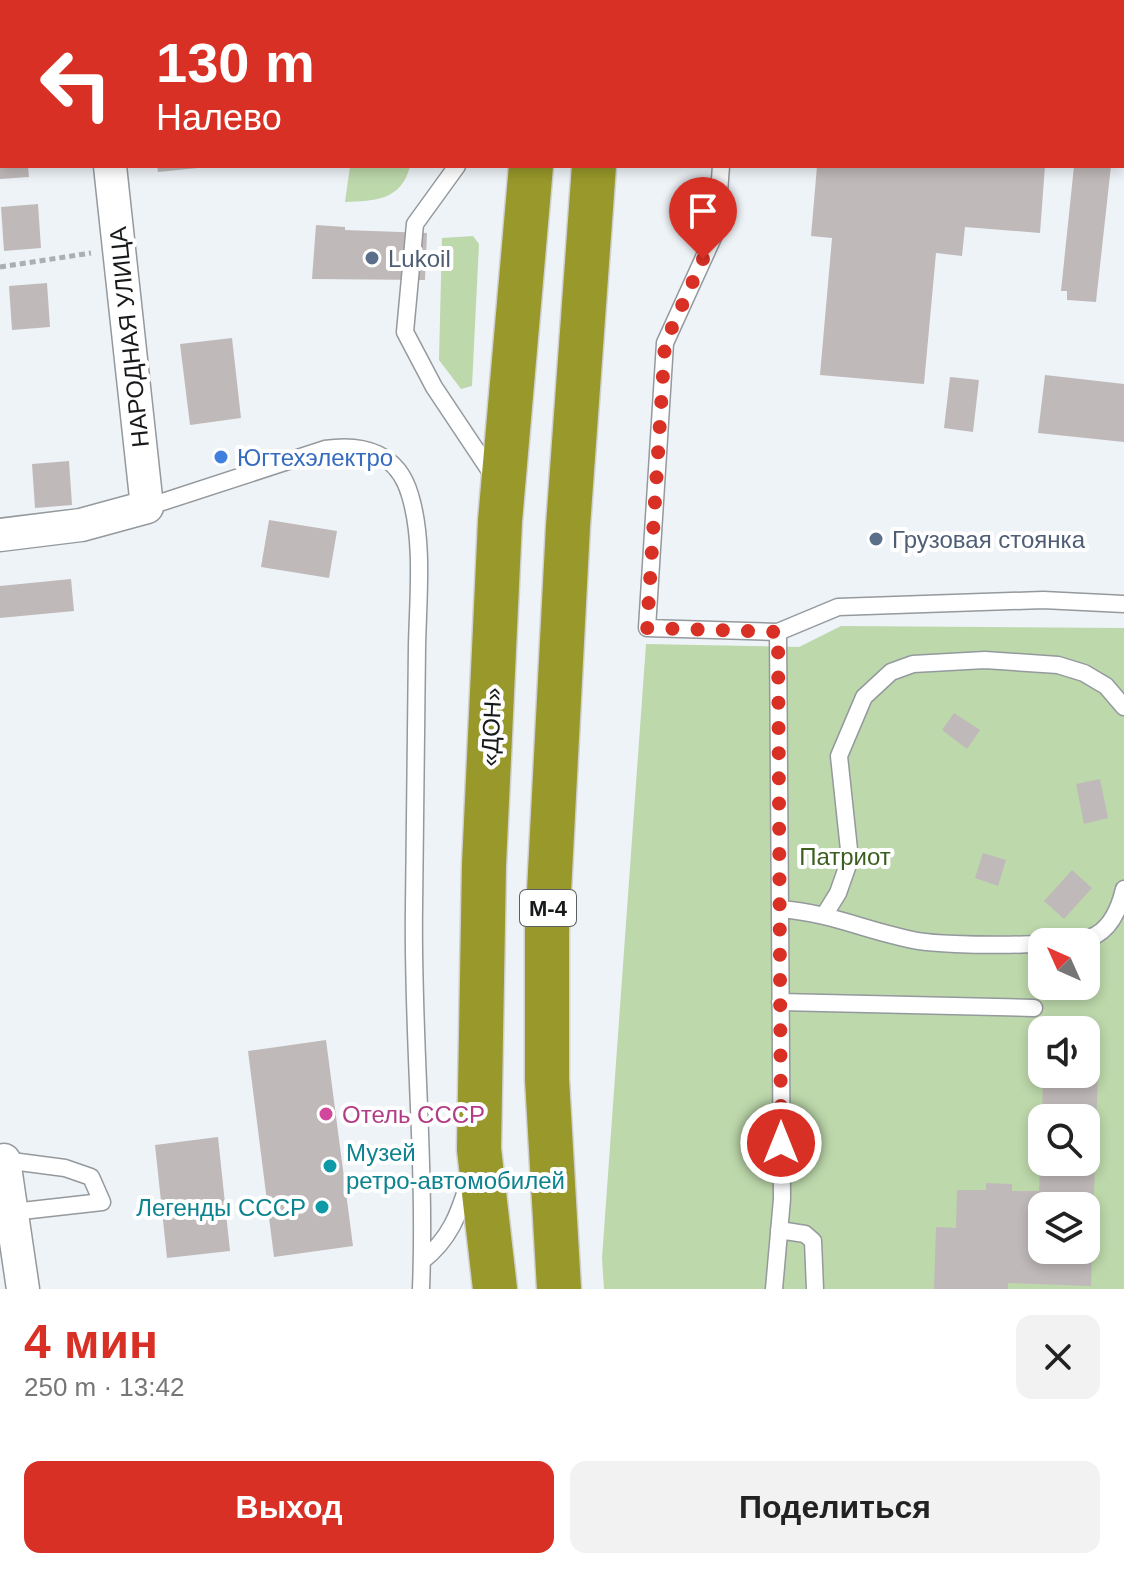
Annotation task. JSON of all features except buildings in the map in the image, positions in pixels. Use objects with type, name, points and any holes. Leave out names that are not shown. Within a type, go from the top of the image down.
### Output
[{"type":"highway","name":"«ДОН»","points":[[495,1289],[479,1149],[484,865],[503,491],[531,168]]},
{"type":"highway","name":"М-4","points":[[559,1289],[547,1079],[547,930],[568,526],[594,168]]},
{"type":"highway","points":[[472,1289],[474,1185],[479,1149]]},
{"type":"street","name":"НАРОДНАЯ УЛИЦА","points":[[110,168],[147,507]]},
{"type":"street","points":[[0,535],[81,525],[147,507]]},
{"type":"street","points":[[2,1158],[23,1289]]},
{"type":"lane","points":[[456,168],[415,224],[405,332],[434,387],[503,491]]},
{"type":"lane","points":[[721,168],[716,231],[665,343],[647,628],[778,632],[838,607],[1043,600],[1124,604]]},
{"type":"lane","points":[[147,507],[312,453],[352,445],[375,450],[399,472],[410,494],[418,592],[414,913],[425,1217],[421,1289]]},
{"type":"lane","points":[[774,1289],[779,1230],[778,632]]},
{"type":"lane","points":[[825,914],[850,859],[839,756],[864,697],[891,672],[913,664],[958,661],[1058,665],[1084,673],[1106,686],[1124,707]]},
{"type":"lane","points":[[780,909],[825,914],[918,941],[999,945],[1079,939],[1105,929],[1124,889]]},
{"type":"lane","points":[[780,1002],[1034,1008]]},
{"type":"lane","points":[[422,1261],[446,1238],[456,1222],[479,1149]]},
{"type":"lane","points":[[2,1158],[65,1168],[91,1177],[102,1202],[13,1212],[2,1158]]},
{"type":"lane","points":[[779,1230],[805,1234],[813,1241],[815,1289]]},
{"type":"path","points":[[0,267],[120,249]]},
{"type":"green space","points":[[350,168],[409,168],[401,186],[394,192],[377,199],[345,202]]},
{"type":"green space","points":[[473,236],[479,244],[472,386],[461,389],[439,360],[442,238]]},
{"type":"green space","name":"Патриот","points":[[841,626],[1124,628],[1124,1289],[604,1289],[602,1258],[646,644],[799,647]]},
{"type":"place","name":"Lukoil","points":[[372,258]]},
{"type":"place","name":"Югтехэлектро","points":[[221,457]]},
{"type":"place","name":"Грузовая стоянка","points":[[876,539]]},
{"type":"place","name":"Отель СССР","points":[[326,1114]]},
{"type":"place","name":"Музей ретро-автомобилей","points":[[330,1166]]},
{"type":"place","name":"Легенды СССР","points":[[322,1207]]},
{"type":"route","points":[[703,259],[665,343],[647,628],[778,632],[781,1143]]}]
